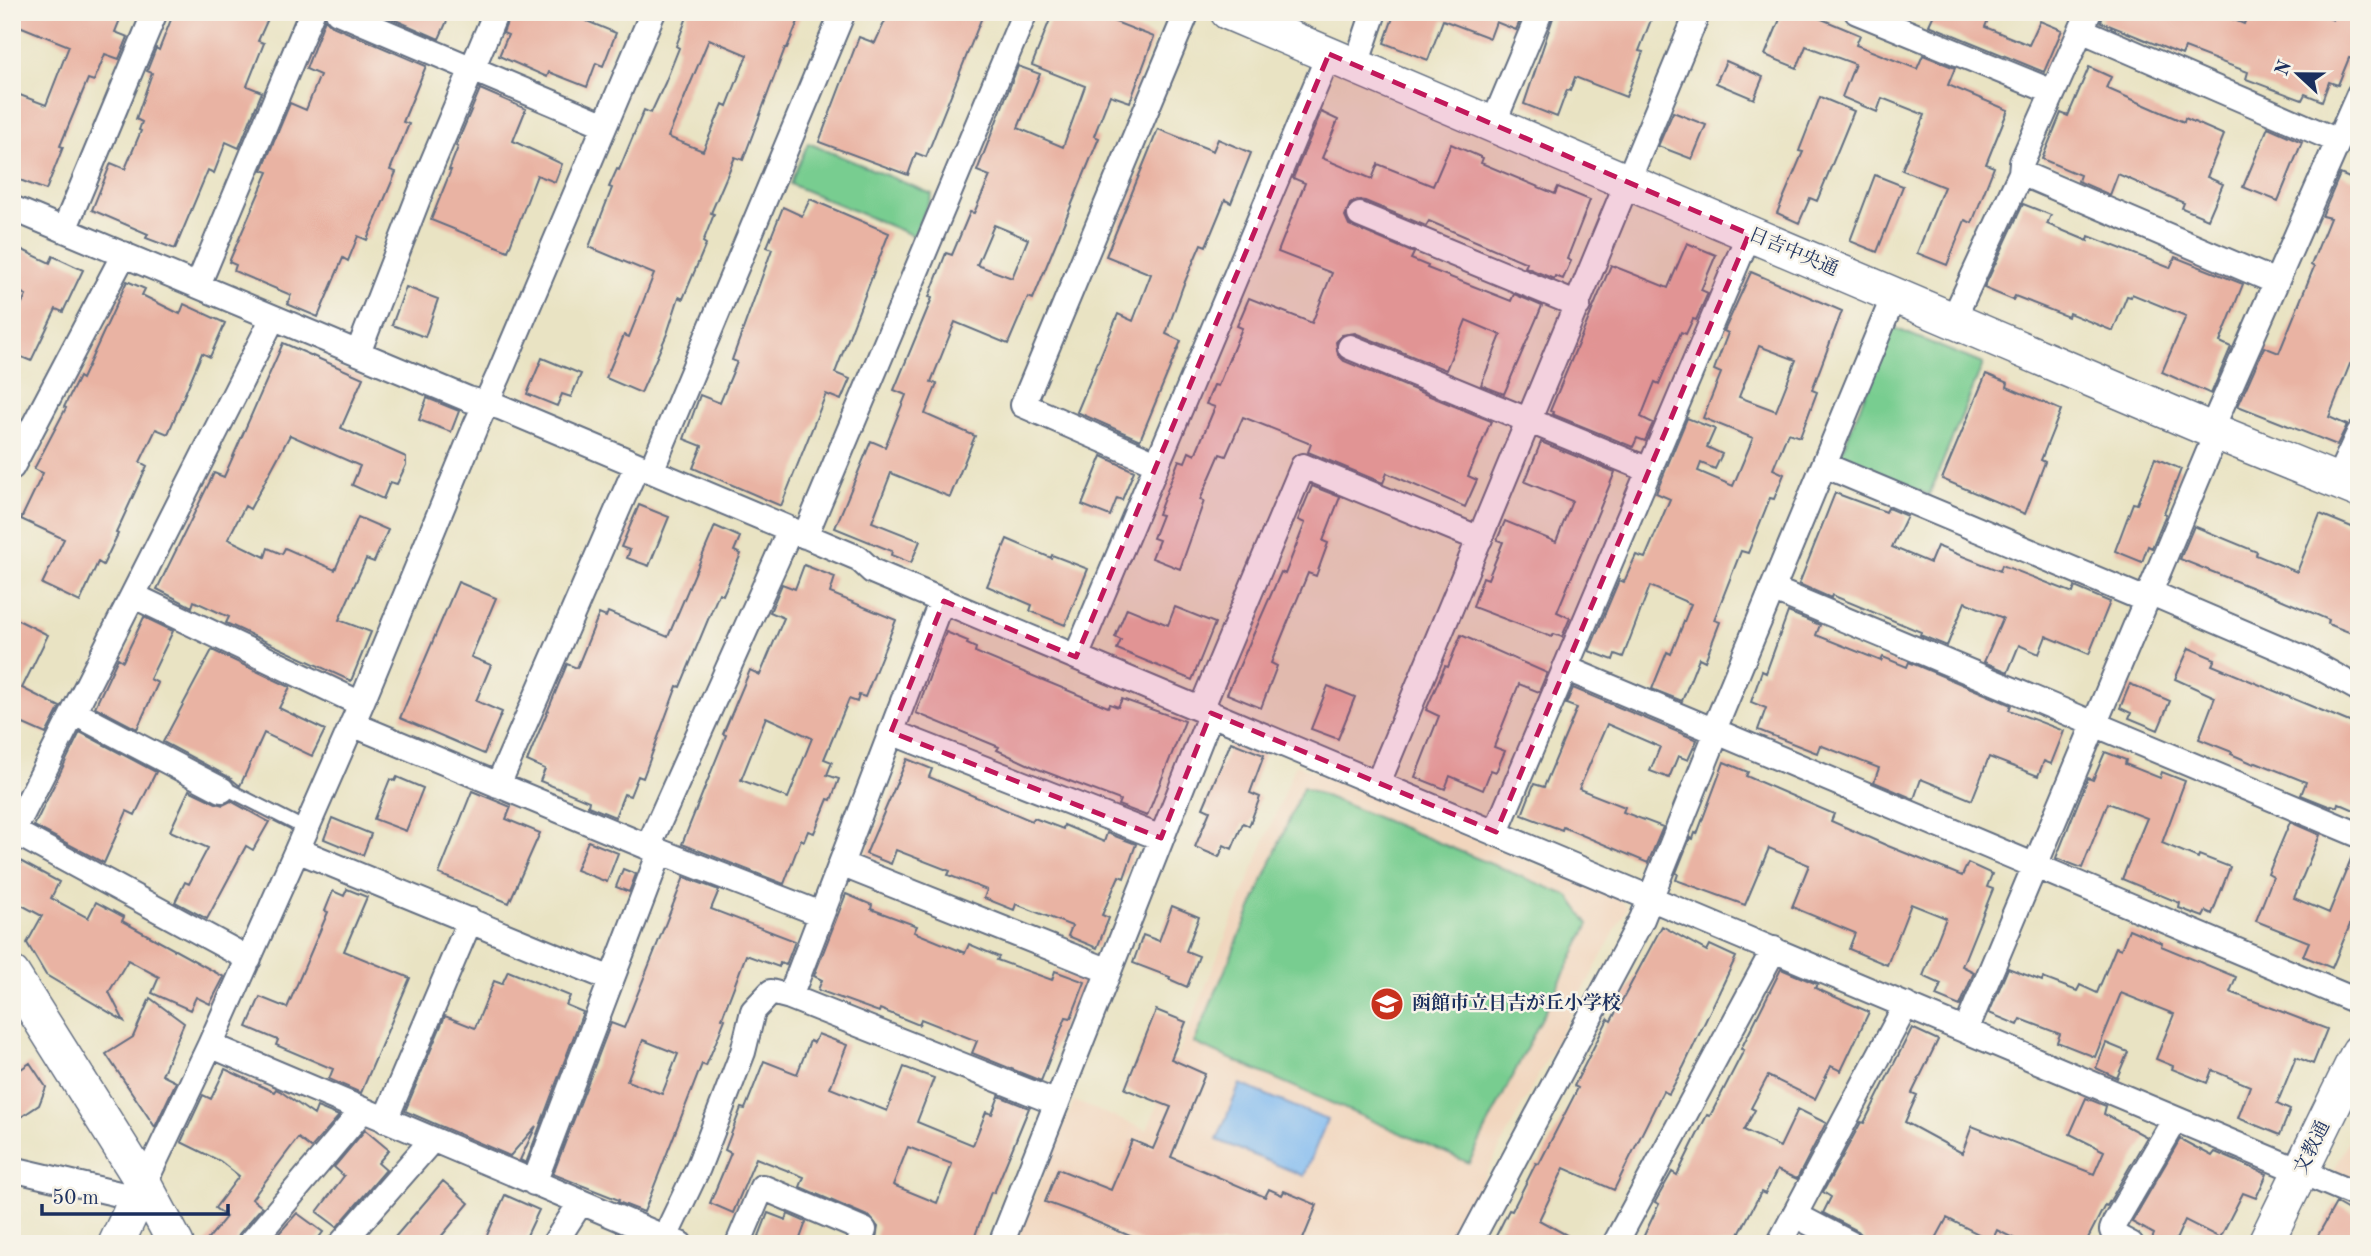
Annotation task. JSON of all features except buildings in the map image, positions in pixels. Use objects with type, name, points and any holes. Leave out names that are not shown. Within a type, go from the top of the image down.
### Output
[{"type":"street","points":[[64,230],[155,12]]},
{"type":"street","points":[[198,285],[312,12]]},
{"type":"street","points":[[338,12],[605,125]]},
{"type":"street","points":[[358,353],[426,178],[496,12]]},
{"type":"street","points":[[116,1244],[210,1045],[357,714],[653,12]]},
{"type":"street","points":[[498,785],[644,468],[843,12]]},
{"type":"street","points":[[534,1184],[611,979],[654,849],[797,533],[1025,12]]},
{"type":"street","points":[[1156,463],[1023,405],[1187,12]]},
{"type":"street","name":"日吉中央通","points":[[1228,12],[1894,296],[2348,485]]},
{"type":"street","points":[[1076,657],[1156,463],[1343,60],[1374,12]]},
{"type":"street","points":[[1493,124],[1540,12]]},
{"type":"street","points":[[1378,783],[1698,12]]},
{"type":"street","points":[[1857,12],[2053,92]]},
{"type":"street","points":[[1953,320],[2021,173],[2022,162],[2085,21],[2339,141]]},
{"type":"street","points":[[1966,1030],[2276,282],[2359,94]]},
{"type":"street","points":[[2021,173],[2276,282]]},
{"type":"street","points":[[12,208],[468,399],[500,407],[858,558],[873,571],[2359,1196]]},
{"type":"street","points":[[1360,215],[1578,305]]},
{"type":"street","points":[[1496,832],[1749,234]]},
{"type":"street","points":[[15,453],[124,254]]},
{"type":"street","points":[[1469,1244],[1642,919],[1718,720],[1894,296]]},
{"type":"street","points":[[249,959],[13,833],[273,318]]},
{"type":"street","points":[[1350,347],[1637,465],[1648,473]]},
{"type":"street","points":[[2348,485],[2359,433]]},
{"type":"street","points":[[1824,465],[2304,657],[2359,689]]},
{"type":"street","points":[[1001,1244],[1161,838],[1206,711],[1303,466],[1480,539]]},
{"type":"street","points":[[1772,589],[2359,835]]},
{"type":"street","points":[[134,596],[498,785],[821,914]]},
{"type":"street","points":[[790,996],[936,615],[944,601]]},
{"type":"street","points":[[1565,668],[2359,1002]]},
{"type":"street","points":[[75,713],[222,790]]},
{"type":"street","points":[[891,732],[1161,838]]},
{"type":"street","points":[[302,839],[470,920],[611,979]]},
{"type":"street","points":[[841,864],[1109,971]]},
{"type":"street","points":[[250,1244],[374,1115],[470,920]]},
{"type":"street","points":[[1615,1244],[1774,949]]},
{"type":"street","points":[[12,974],[140,1191],[176,1244]]},
{"type":"street","points":[[210,1045],[672,1240],[743,1052],[753,1011],[771,992],[790,996],[1057,1103]]},
{"type":"street","points":[[1779,1244],[1906,1005]]},
{"type":"street","name":"文教通","points":[[2265,1244],[2359,1052]]},
{"type":"street","points":[[2131,1244],[2114,1235],[2112,1230],[2175,1119]]},
{"type":"street","points":[[341,1244],[432,1140]]},
{"type":"street","points":[[12,1169],[140,1191]]},
{"type":"street","points":[[738,1244],[762,1187],[864,1230],[859,1244]]},
{"type":"street","points":[[554,1244],[581,1202]]},
{"type":"street","points":[[1795,1214],[1851,1244]]},
{"type":"lane","points":[[222,790],[229,790],[302,839]]},
{"type":"highlighted area","points":[[1329,54],[1749,234],[1496,832],[1211,713],[1161,838],[891,732],[944,601],[1076,657]]},
{"type":"shaded area","name":"函館市立日吉が丘小学校","points":[[1296,764],[1622,901],[1627,908],[1449,1244],[1015,1244],[1074,1101],[1147,1130]]},
{"type":"shaded area","points":[[2359,1119],[2359,1181],[2334,1171]]},
{"type":"green space","points":[[808,143],[932,194],[914,236],[790,184]]},
{"type":"green space","points":[[1892,327],[1983,364],[1929,495],[1846,460],[1841,454]]},
{"type":"green space","points":[[1303,787],[1569,896],[1589,924],[1469,1163],[1194,1043]]},
{"type":"water","points":[[1240,1084],[1327,1120],[1304,1176],[1217,1140]]},
{"type":"place","name":"函館市立日吉が丘小学校","points":[[1387,1004]]}]
